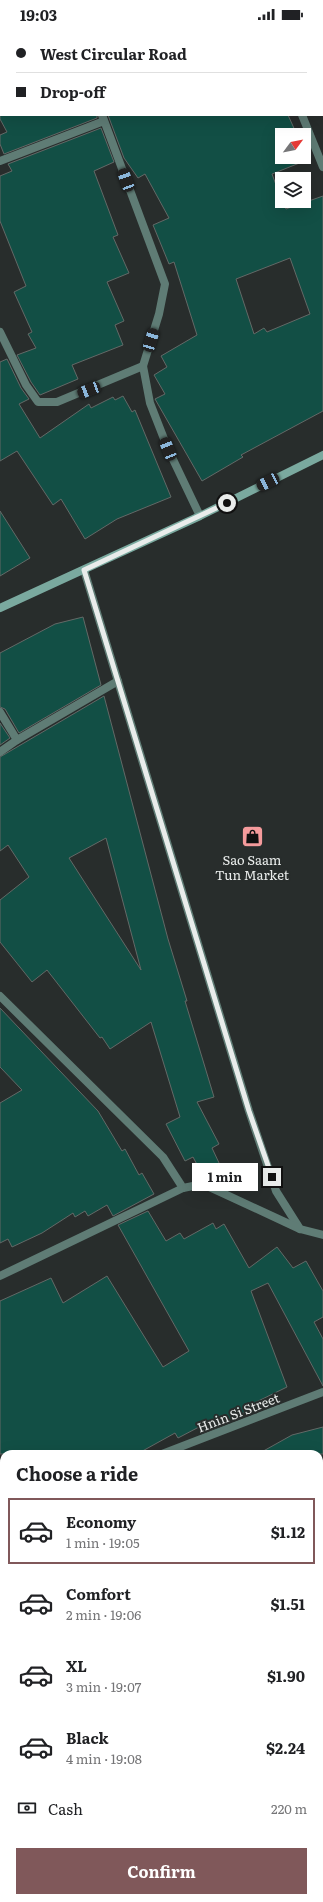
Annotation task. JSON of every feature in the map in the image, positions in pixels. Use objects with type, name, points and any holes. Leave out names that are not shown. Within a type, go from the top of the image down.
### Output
[{"type":"street","points":[[302,116],[323,167]]},
{"type":"street","points":[[0,161],[103,118],[165,284],[159,314],[143,366],[150,403],[168,449],[200,516]]},
{"type":"street","points":[[0,333],[26,385],[38,402],[58,402],[143,366]]},
{"type":"street","points":[[0,608],[200,516],[323,455]]},
{"type":"street","points":[[84,570],[249,1111],[276,1190],[300,1229]]},
{"type":"street","points":[[0,752],[17,740],[118,681]]},
{"type":"street","points":[[0,712],[17,740]]},
{"type":"street","points":[[0,996],[163,1156],[183,1188]]},
{"type":"street","points":[[0,1276],[183,1188],[203,1184],[300,1229],[323,1234]]},
{"type":"street","name":"Hnin Si Street","points":[[172,1450],[323,1392]]},
{"type":"building","points":[[0,116],[97,116],[97,118],[4,154],[0,144],[0,135],[7,132],[0,119]]},
{"type":"building","points":[[108,116],[288,116],[294,128],[275,128],[275,164],[297,164],[272,174],[275,182],[275,208],[311,208],[311,200],[323,196],[323,411],[241,455],[243,457],[202,481],[155,399],[165,394],[154,375],[167,367],[161,356],[197,335],[174,262],[169,264],[153,225],[169,218],[145,174],[138,178],[124,158]],"holes":[[[290,258],[310,314],[267,332],[264,328],[254,334],[236,279]]]},
{"type":"building","points":[[101,128],[114,162],[94,171],[118,235],[113,237],[129,273],[107,282],[124,321],[115,325],[123,345],[72,365],[78,379],[40,395],[31,382],[17,355],[36,348],[28,334],[32,332],[14,292],[26,286],[0,221],[0,176],[12,171],[8,164]]},
{"type":"building","points":[[7,359],[21,388],[29,399],[19,404],[40,438],[89,404],[91,408],[113,397],[115,400],[123,396],[132,412],[135,410],[171,497],[117,519],[85,539],[61,499],[53,505],[17,451],[0,461],[0,362]]},
{"type":"building","points":[[0,511],[30,558],[0,576]]},
{"type":"building","points":[[83,617],[101,685],[19,733],[5,709],[0,707],[0,653],[55,624]]},
{"type":"building","points":[[104,696],[168,939],[187,1001],[185,1001],[214,1097],[197,1102],[219,1144],[212,1148],[220,1165],[202,1174],[193,1157],[185,1161],[166,1124],[180,1117],[151,1022],[110,1049],[102,1037],[100,1038],[47,970],[32,982],[0,942],[0,900],[29,877],[8,845],[0,851],[0,757]],"holes":[[[106,838],[141,970],[69,858]]]},
{"type":"building","points":[[0,723],[10,738],[0,745]]},
{"type":"building","points":[[0,1008],[98,1111],[122,1151],[125,1149],[139,1175],[142,1173],[154,1194],[113,1216],[107,1205],[88,1216],[85,1211],[75,1217],[73,1213],[42,1233],[12,1247],[8,1239],[0,1243],[0,1103],[22,1090],[0,1067]]},
{"type":"building","points":[[148,1211],[166,1241],[180,1233],[184,1239],[213,1223],[216,1229],[224,1224],[249,1268],[277,1247],[293,1268],[306,1261],[323,1291],[323,1317],[314,1322],[323,1339],[323,1386],[268,1283],[251,1291],[287,1387],[250,1405],[252,1408],[223,1425],[202,1433],[199,1427],[178,1438],[175,1433],[144,1450],[0,1450],[0,1301],[51,1278],[63,1303],[107,1276],[163,1367],[189,1351],[118,1225]]},
{"type":"building","points":[[323,1427],[323,1450],[265,1450],[292,1435]]},
{"type":"place","name":"Sao Saam Tun Market","points":[[252,837]]},
{"type":"route","points":[[227,503],[84,570],[249,1111],[272,1177]]}]
